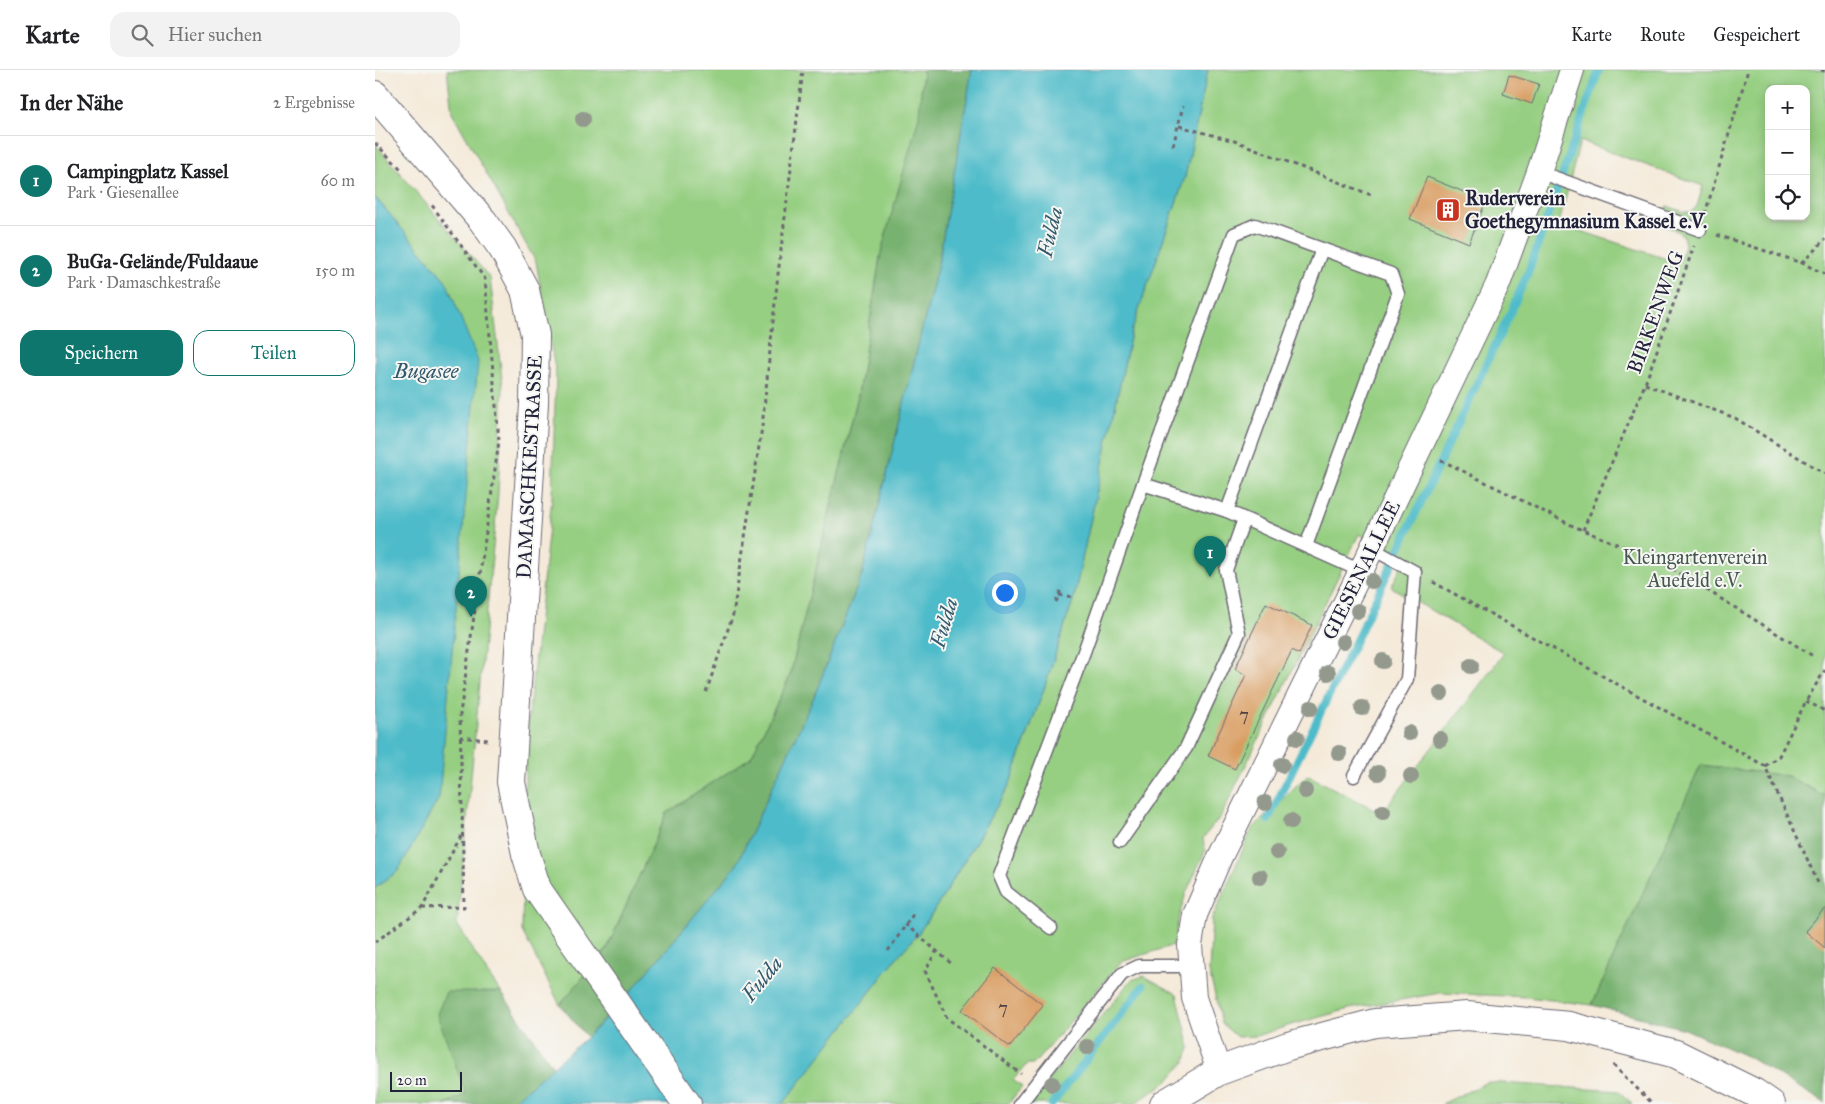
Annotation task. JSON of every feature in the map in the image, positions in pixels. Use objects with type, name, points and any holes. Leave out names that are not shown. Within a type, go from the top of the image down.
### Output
[{"type":"street","name":"GIESENALLEE","points":[[1219,1071],[1194,998],[1190,945],[1195,915],[1216,865],[1361,571],[1378,552],[1498,284],[1546,174],[1572,70]]},
{"type":"street","name":"DAMASCHKESTRASSE","points":[[375,95],[483,221],[503,249],[525,290],[535,335],[534,404],[511,782],[526,854],[537,889],[687,1104]]},
{"type":"street","points":[[1164,1104],[1219,1071],[1288,1046],[1375,1023],[1467,1016],[1569,1026],[1676,1054],[1755,1093],[1771,1104]]},
{"type":"lane","points":[[1546,174],[1700,230]]},
{"type":"lane","points":[[1051,928],[1006,892],[999,876],[1085,649],[1234,234],[1255,225],[1391,274],[1399,294],[1305,546]]},
{"type":"lane","points":[[1227,511],[1322,249]]},
{"type":"lane","points":[[1143,484],[1227,511],[1361,571]]},
{"type":"lane","points":[[1120,842],[1186,748],[1239,633],[1225,570],[1244,519]]},
{"type":"lane","points":[[1354,776],[1407,679],[1415,572],[1378,552]]},
{"type":"lane","points":[[1019,1104],[1036,1085],[1122,974],[1139,966],[1191,966]]},
{"type":"path","points":[[706,692],[733,615],[762,427],[778,274],[803,70]]},
{"type":"path","name":"BIRKENWEG","points":[[1583,530],[1645,384],[1700,230],[1748,70]]},
{"type":"path","points":[[1821,70],[1825,71]]},
{"type":"path","points":[[1173,146],[1183,106]]},
{"type":"path","points":[[1179,126],[1238,142],[1371,195]]},
{"type":"path","points":[[375,143],[407,174]]},
{"type":"path","points":[[422,908],[465,907],[460,714],[499,441],[485,279],[430,202]]},
{"type":"path","points":[[1700,230],[1802,263],[1825,274]]},
{"type":"path","points":[[1802,263],[1825,239]]},
{"type":"path","points":[[1645,384],[1735,418],[1825,474]]},
{"type":"path","points":[[1446,462],[1573,526],[1665,564],[1813,656]]},
{"type":"path","points":[[1415,572],[1765,766],[1817,883]]},
{"type":"path","points":[[1057,602],[1062,587]]},
{"type":"path","points":[[1059,595],[1074,597]]},
{"type":"path","points":[[1765,766],[1779,756],[1825,670]]},
{"type":"path","points":[[1807,701],[1825,711]]},
{"type":"path","points":[[375,942],[422,908],[462,834]]},
{"type":"path","points":[[888,951],[914,913]]},
{"type":"path","points":[[905,924],[953,965]]},
{"type":"path","points":[[937,950],[925,971],[947,1018],[1036,1085]]},
{"type":"path","points":[[1610,1062],[1653,1104]]},
{"type":"green space","points":[[447,70],[923,70],[919,122],[880,257],[858,395],[790,676],[751,757],[667,813],[607,949],[560,1005],[522,931],[526,740],[552,498],[556,374],[536,262],[452,112]]},
{"type":"green space","points":[[923,70],[972,70],[939,260],[862,575],[813,699],[736,866],[629,994],[587,1037],[560,1005],[607,949],[667,813],[751,757],[790,676],[858,396],[881,252],[919,116]]},
{"type":"green space","name":"Kleingartenverein Auefeld e.V.","points":[[1208,70],[1825,70],[1825,796],[1787,776],[1701,765],[1592,1005],[1527,997],[1440,993],[1349,1009],[1256,1036],[1237,1037],[1222,1024],[1209,971],[1212,919],[1252,829],[1307,775],[1382,813],[1504,653],[1391,587],[1406,557],[1359,534],[1221,816],[1203,838],[1205,851],[1186,893],[1178,920],[1174,945],[1121,962],[1034,1064],[1027,1064],[1013,1080],[1022,1087],[1008,1104],[783,1104],[898,956],[918,934],[942,898],[1009,786],[1045,686],[1074,597],[1131,333],[1185,177]],"holes":[[[1580,141],[1703,186],[1697,206],[1691,212],[1684,212],[1667,206],[1660,224],[1683,235],[1685,246],[1679,263],[1559,224]]]},
{"type":"green space","points":[[375,144],[490,278],[503,387],[498,494],[457,924],[486,971],[553,1067],[510,1104],[375,1104],[375,888],[398,871],[446,281],[375,197]]},
{"type":"green space","points":[[1701,765],[1787,776],[1825,796],[1825,1103],[1750,1058],[1685,1029],[1592,1005]]},
{"type":"green space","points":[[1144,976],[1177,994],[1190,1048],[1185,1062],[1168,1081],[1134,1104],[1029,1104],[1131,980]]},
{"type":"green space","points":[[446,992],[501,992],[553,1067],[510,1104],[445,1104],[466,1094],[437,1014]]},
{"type":"green space","points":[[1487,1082],[1618,1091],[1633,1104],[1442,1104]]},
{"type":"water","name":"Fulda","points":[[972,70],[1208,70],[1185,177],[1131,333],[1074,597],[1045,686],[1009,786],[942,898],[918,934],[898,956],[783,1104],[510,1104],[587,1037],[629,994],[736,866],[813,699],[862,575],[939,260]]},
{"type":"water","name":"Bugasee","points":[[375,197],[446,281],[478,361],[439,798],[398,871],[375,888]]},
{"type":"building","points":[[1509,75],[1539,84],[1532,104],[1503,94]]},
{"type":"building","name":"Ruderverein Goethegymnasium Kassel e.V.","points":[[1427,177],[1486,201],[1469,243],[1410,219]]},
{"type":"building","points":[[1266,603],[1312,625],[1299,654],[1292,650],[1235,769],[1208,756],[1246,675],[1235,669]]},
{"type":"building","points":[[1825,908],[1825,948],[1805,931]]},
{"type":"building","points":[[995,968],[1043,1005],[1010,1047],[962,1010]]},
{"type":"waterway","points":[[1268,820],[1361,630],[1512,309],[1529,270],[1599,70]]},
{"type":"waterway","points":[[1052,1104],[1143,986]]},
{"type":"place","name":"Ruderverein Goethegymnasium Kassel e.V.","points":[[1448,210]]},
{"type":"place","name":"Campingplatz Kassel","points":[[1210,577]]},
{"type":"place","name":"BuGa-Gelände/Fuldaaue","points":[[471,617]]}]
